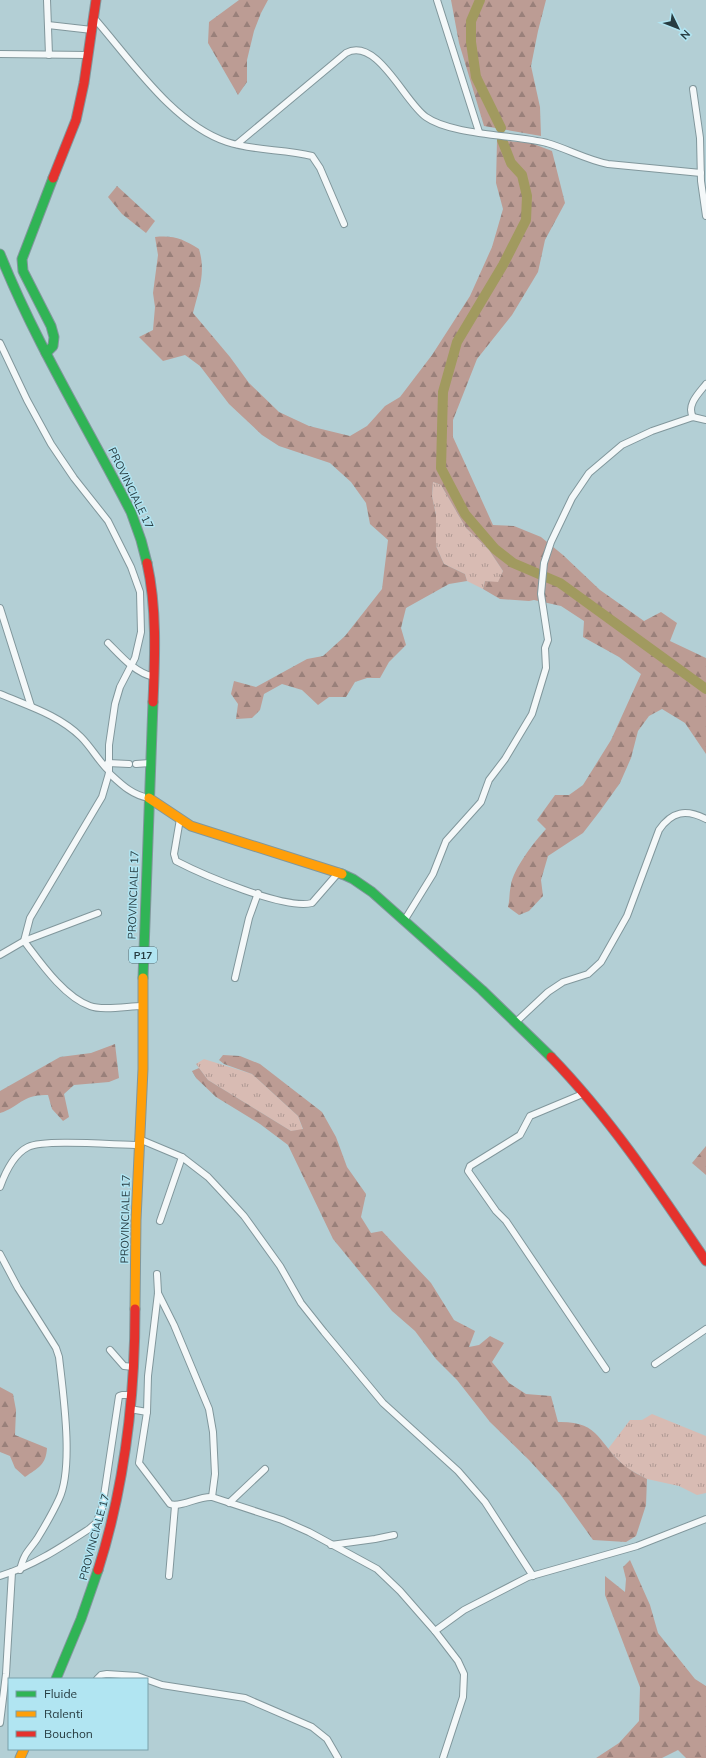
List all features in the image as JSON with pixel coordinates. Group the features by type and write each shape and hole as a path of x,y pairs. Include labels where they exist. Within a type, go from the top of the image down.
{"main road":[{"path":"46,353 53,346 54,337 51,326 23,271 22,259 76,120 81,102 96,0"},
{"name":"PROVINCIALE 17","path":"0,254 10,282 46,353 120,490 141,535 150,574 154,677 142,1006 142,1083 130,1428 109,1534 97,1577 78,1630 56,1678"},
{"path":"149,798 169,810 180,820 209,832 339,872 353,879 372,892 516,1022 585,1094 615,1130 706,1261"}],"street":[{"path":"47,0 49,55"},
{"path":"437,0 479,132"},
{"path":"94,18 153,87 196,127 216,138 237,144 312,156 320,168 344,224"},
{"path":"48,26 92,30"},
{"path":"237,144 346,53 353,49 360,51 380,63 395,79 413,106 427,118 440,124 548,144 595,161 608,164 701,173"},
{"path":"0,54 88,55"},
{"path":"693,89 699,129 701,173 706,216"},
{"path":"699,129 706,130"},
{"path":"0,346 51,444 74,478 104,513 138,583 141,602 141,632 132,666 120,687 115,704 111,728 108,763 109,772 102,798 30,918 24,941"},
{"path":"693,417 690,412 690,407 706,384"},
{"path":"404,921 432,874 446,841 481,802 489,780 505,759 532,714 546,668 545,648 548,640 541,594 544,563 551,542 572,498 589,473 622,446 652,431 693,417 706,420"},
{"path":"0,608 31,706"},
{"path":"108,643 132,666 146,675 154,677"},
{"path":"0,694 45,712 76,733 109,772 126,789 140,797 149,798"},
{"path":"108,763 129,764"},
{"path":"136,764 150,763"},
{"path":"516,1022 548,992 563,982 588,974 601,962 627,916 659,830 666,820 673,815 682,813 706,819"},
{"path":"180,820 174,854 176,861 286,903 307,904 317,899 339,872"},
{"path":"235,978 249,918 258,893"},
{"path":"0,955 24,941 98,913"},
{"path":"24,941 62,987 89,1006 97,1008 142,1006"},
{"path":"585,1094 530,1116 520,1135 470,1166 468,1171 496,1211 506,1221 606,1369"},
{"path":"0,1187 20,1152 28,1147 40,1144 139,1142 182,1157 208,1176 244,1216 280,1266 301,1303 383,1403 458,1471 485,1502 533,1576"},
{"path":"160,1221 182,1157"},
{"path":"0,1254 18,1288 56,1348 59,1357 67,1462 65,1482 60,1498 37,1539 24,1556 20,1570"},
{"path":"157,1274 158,1293 148,1376 147,1412 139,1463 166,1501 175,1506 200,1498 212,1497 282,1520 309,1532 377,1569 400,1591 436,1631 458,1661 464,1674 463,1697 443,1758"},
{"path":"158,1293 174,1325 209,1409 213,1432 214,1467 212,1497"},
{"path":"656,1364 706,1329"},
{"path":"110,1350 124,1366 133,1368"},
{"path":"0,1576 20,1570 56,1551 96,1523 102,1509 119,1396 132,1396"},
{"path":"130,1409 147,1412"},
{"path":"109,1464 123,1464"},
{"path":"229,1503 265,1469"},
{"path":"169,1576 175,1506"},
{"path":"436,1631 464,1610 533,1576 638,1546 706,1519"},
{"path":"331,1545 394,1535"},
{"path":"0,1723 7,1690 12,1572"},
{"path":"98,1678 101,1675 107,1674 137,1676 143,1678"},
{"path":"148,1680 162,1685 245,1698 312,1727 327,1739 338,1758"}],"green space":[{"path":"239,0 268,0 254,31 247,60 247,82 238,95 208,43 209,22"},
{"path":"451,0 546,0 531,66 540,107 541,136 484,126 459,43"},
{"path":"497,140 531,143 552,151 565,203 545,240 538,272 512,315 477,359 453,420 453,437 493,525 514,526 541,537 563,555 600,590 644,621 661,612 677,623 670,641 706,658 706,754 685,723 662,709 649,716 638,731 631,758 620,783 583,833 548,856 541,880 543,896 529,911 519,915 508,907 510,888 520,863 546,829 537,820 555,795 569,795 583,785 611,740 641,674 619,657 583,637 584,621 561,606 534,600 500,599 483,589 485,581 498,582 503,571 489,550 466,528 441,485 433,482 432,496 436,515 436,546 444,564 465,574 467,581 449,584 406,608 401,628 406,645 389,662 380,678 367,678 355,682 346,697 329,697 318,705 302,690 282,684 264,694 260,710 252,718 236,719 238,704 231,694 234,681 256,687 307,659 323,656 345,636 382,589 388,540 370,524 366,503 351,482 330,463 279,446 262,435 229,404 200,366 185,355 163,361 139,337 153,330 155,307 153,293 158,255 155,237 173,237 183,240 199,249 201,258 201,281 193,313 230,357 249,383 279,412 309,426 350,436 367,426 385,406 400,397 432,355 470,296 492,247 503,209 496,183"},
{"path":"117,186 155,221 146,233 122,214 108,197"},
{"path":"433,482 441,485 466,528 489,550 503,571 498,583 485,581 483,589 467,581 465,574 444,564 436,546 436,515 432,496"},
{"path":"115,1044 119,1078 109,1082 74,1085 64,1094 69,1117 63,1121 52,1109 48,1095 32,1097 0,1113 0,1091 60,1057 91,1053"},
{"path":"223,1055 240,1056 260,1064 322,1112 336,1137 347,1167 366,1194 361,1217 371,1233 382,1231 431,1283 454,1320 475,1331 469,1347 479,1345 490,1336 504,1343 492,1362 509,1383 526,1394 551,1396 558,1422 583,1425 591,1430 598,1435 616,1458 625,1466 647,1479 646,1505 636,1536 626,1542 593,1540 560,1494 529,1460 490,1422 457,1380 436,1359 415,1331 392,1311 333,1239 288,1145 260,1124 216,1097 196,1078 192,1071 199,1068 208,1080 291,1131 303,1129 298,1116 252,1074 224,1064 219,1060"},
{"path":"204,1059 252,1074 298,1116 303,1130 291,1131 208,1080 196,1064"},
{"path":"706,1146 706,1175 692,1163"},
{"path":"0,1387 13,1394 16,1410 15,1435 47,1448 45,1458 40,1466 25,1477 15,1468 10,1456 0,1452"},
{"path":"652,1414 706,1436 706,1493 697,1495 679,1486 647,1479 625,1467 608,1449 630,1420 642,1420"},
{"path":"630,1560 650,1605 658,1633 695,1679 706,1686 706,1758 686,1758 678,1750 662,1758 596,1758 619,1743 639,1721 640,1687 605,1595 605,1576 625,1592 626,1579 623,1567"}],"waterway":[{"path":"480,0 471,21 471,42 476,77 501,128"},
{"path":"502,140 511,163 522,175 527,196 526,220 503,265 457,342 443,392 441,468 465,514 495,549 513,563 560,583 706,689"}],"traffic: fast":[{"path":"46,353 53,346 54,337 51,326 23,271 22,259 53,178"},
{"path":"0,254 29,320 131,512 147,563"},
{"path":"143,978 153,702"},
{"path":"342,874 353,879 372,892 482,990 551,1057"},
{"path":"56,1678 81,1619 98,1570"}],"traffic: slow":[{"path":"149,798 191,826 342,874"},
{"path":"135,1309 136,1220 143,1069 143,978"},
{"path":"20,1758 24,1750"}],"traffic: jam":[{"path":"53,178 76,120 84,83 96,0"},
{"path":"147,563 154,615 155,650 153,702"},
{"path":"551,1057 614,1130 652,1182 706,1261"},
{"path":"98,1570 115,1506 127,1441 133,1375 135,1309"}]}
